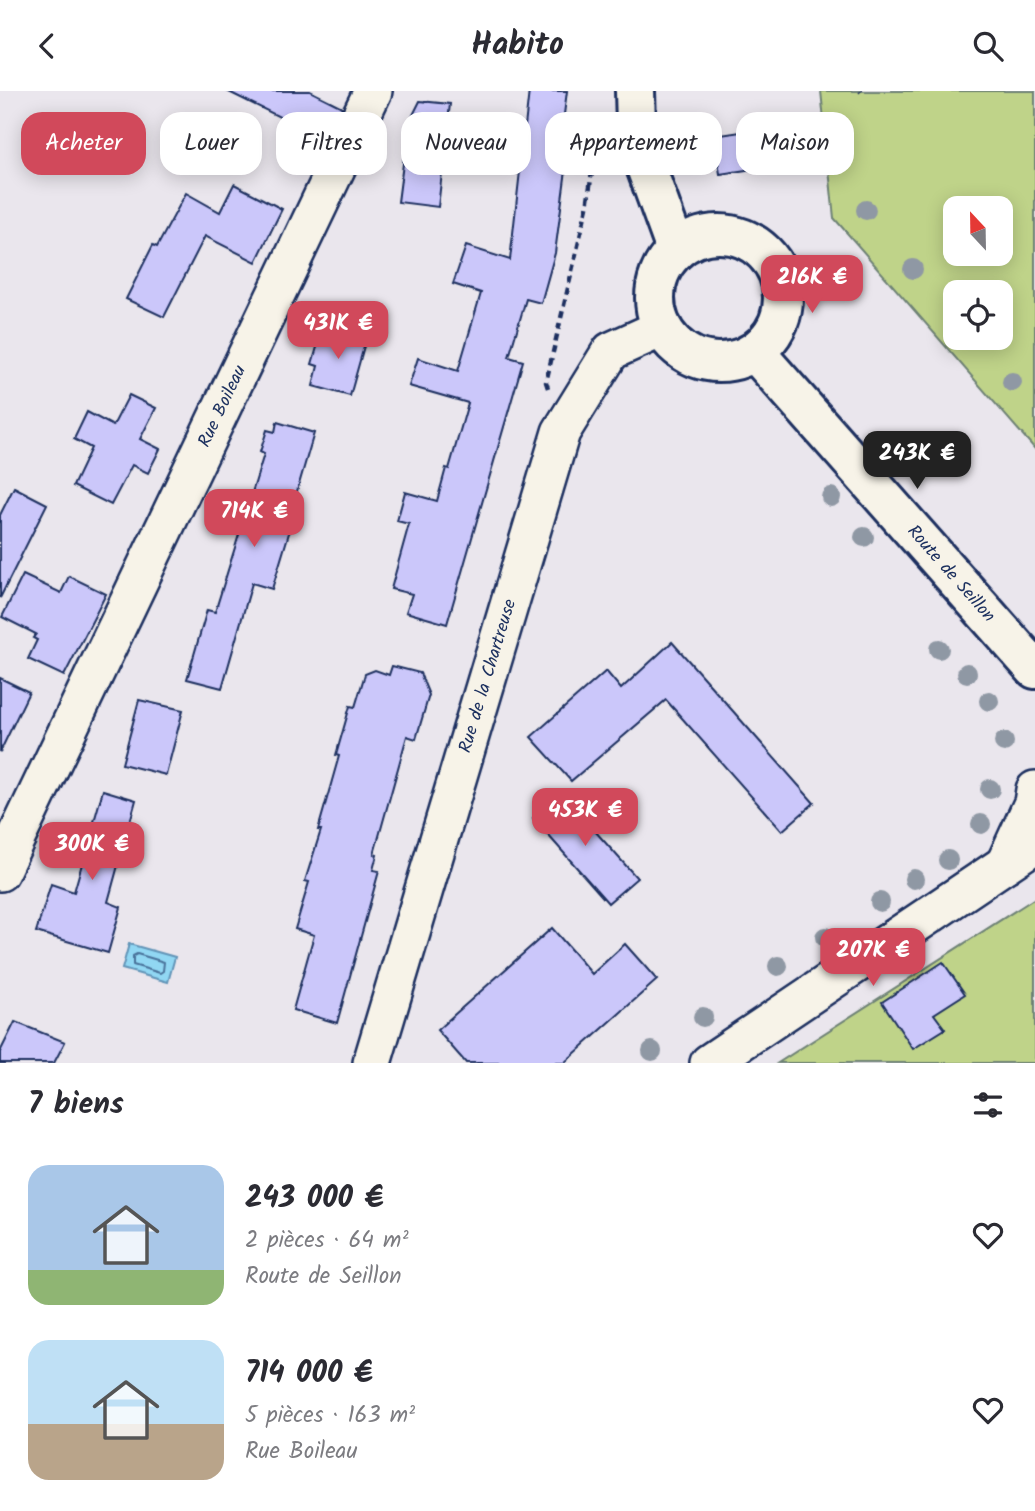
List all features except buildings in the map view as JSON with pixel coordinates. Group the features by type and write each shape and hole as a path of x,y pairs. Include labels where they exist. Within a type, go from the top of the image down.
{"street":[{"name":"Rue Boileau","path":"0,872 373,91"},
{"path":"635,91 636,124 647,170 676,250"},
{"path":"715,233 736,235 755,244 771,258 781,277 784,298 780,319 770,338 755,352 735,361 713,362 693,357 675,345 662,328 655,308 655,286 663,267 676,250 694,238 715,233"},
{"name":"Rue de la Chartreuse","path":"372,1063 561,432 611,351 662,328"},
{"name":"Route de Seillon","path":"755,352 1034,674"},
{"path":"1004,864 1033,803 1035,790"},
{"path":"709,1063 1035,844"}],"path":[{"path":"561,432 546,382 587,207 592,175"}],"green space":[{"path":"821,91 1035,91 1035,449 949,350 1013,350 1013,280 943,280 943,343 834,218 830,175 854,175 854,112 823,112"},
{"path":"1035,898 1035,1063 778,1063"}],"water":[{"path":"129,944 175,957 168,982 122,969"}]}
